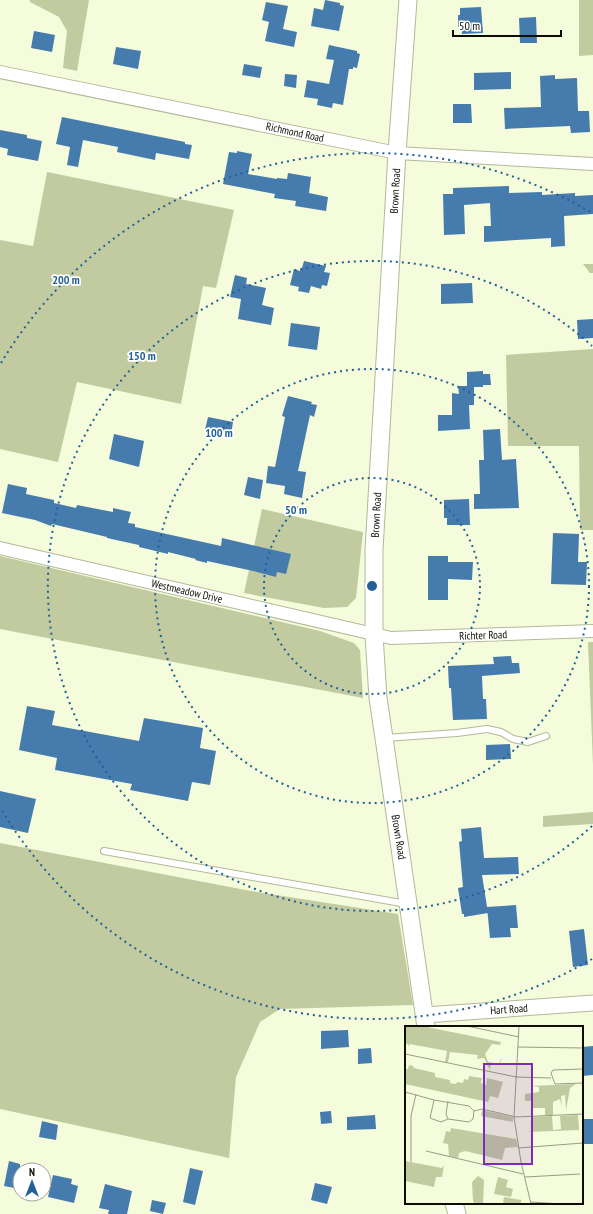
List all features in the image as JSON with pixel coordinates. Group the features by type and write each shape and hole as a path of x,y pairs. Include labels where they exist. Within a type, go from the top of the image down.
{"main road":[{"name":"Brown Road","path":"408,0 397,153 375,531 374,635 378,698 426,1021"},
{"path":"454,1204 456,1214"}],"street":[{"name":"Richmond Road","path":"0,72 397,153 593,164"},
{"name":"Westmeadow Drive","path":"0,548 374,635"},
{"name":"Richter Road","path":"374,635 391,638 593,632"},
{"name":"Hart Road","path":"426,1021 593,1003"}],"lane":[{"path":"384,738 457,733 487,729 500,732 514,739 528,742 546,736"},
{"path":"104,851 409,904"}],"green space":[{"path":"30,0 89,0 77,71 63,68 67,31 59,17 30,2"},
{"path":"579,0 593,0 593,55 579,56"},
{"path":"47,172 234,210 216,288 203,286 181,404 77,382 58,462 0,449 0,240 33,246"},
{"path":"583,264 593,264 593,273 590,273"},
{"path":"593,349 593,530 580,530 579,446 508,446 506,355"},
{"path":"262,509 363,532 356,598 347,607 324,608 244,593"},
{"path":"0,556 320,631 354,643 360,650 363,698 0,629"},
{"path":"588,642 593,642 593,765"},
{"path":"593,812 593,824 543,827 543,816"},
{"path":"0,843 251,891 398,914 413,1005 280,1009 260,1022 236,1077 229,1158 0,1109"}],"building":[{"path":"325,0 340,3 340,5 344,6 339,31 311,26 314,8 323,10"},
{"path":"266,2 288,6 283,29 297,32 294,47 265,41 269,22 262,20"},
{"path":"481,7 483,33 462,34 461,27 458,27 458,15 460,15 460,8"},
{"path":"536,17 537,43 520,43 519,18"},
{"path":"34,31 55,35 52,52 31,48"},
{"path":"329,45 357,51 357,53 360,54 357,68 353,67 353,69 349,69 343,105 333,103 332,108 317,105 318,99 304,97 307,80 329,84 334,60 326,59"},
{"path":"116,47 141,51 138,69 113,64"},
{"path":"244,64 262,67 260,78 242,75"},
{"path":"511,72 511,89 474,90 474,73"},
{"path":"285,74 297,75 296,88 284,86"},
{"path":"555,75 555,79 577,78 578,111 589,111 590,132 571,133 570,126 505,129 504,108 541,107 540,76"},
{"path":"453,104 471,104 472,123 453,123"},
{"path":"62,117 185,142 185,144 192,145 189,159 156,153 155,160 117,152 118,147 83,140 78,167 67,165 70,147 56,144"},
{"path":"0,130 27,135 27,138 42,141 38,161 7,155 8,149 0,147"},
{"path":"237,151 252,154 248,174 277,179 287,179 288,173 311,177 309,193 328,197 326,211 295,206 296,201 274,198 275,194 223,184 229,152 237,153"},
{"path":"509,186 509,193 542,192 542,195 575,193 575,196 593,195 593,214 564,216 565,246 551,247 551,238 484,242 484,226 491,226 490,203 464,205 465,234 444,235 443,194 453,194 453,188"},
{"path":"304,261 326,266 324,272 330,273 327,286 322,285 321,289 311,286 309,293 298,291 299,287 290,285 294,269 300,271"},
{"path":"235,275 247,278 246,284 266,288 262,305 274,308 271,325 238,319 241,299 230,297"},
{"path":"472,283 473,303 441,304 441,284"},
{"path":"593,319 593,338 578,339 577,320"},
{"path":"291,323 320,327 317,350 288,346"},
{"path":"483,371 483,374 490,374 491,385 474,387 474,405 469,405 470,429 438,431 438,415 452,415 452,393 459,394 458,386 467,386 467,372"},
{"path":"288,396 312,402 311,404 317,405 314,417 310,415 298,471 306,472 302,498 284,494 285,486 266,483 268,466 275,467 285,417 282,416"},
{"path":"208,417 233,422 231,435 205,430"},
{"path":"500,429 502,460 516,459 519,508 474,509 474,494 480,494 479,460 484,460 483,430"},
{"path":"114,434 144,441 139,467 109,459"},
{"path":"248,477 263,480 260,499 244,495"},
{"path":"8,484 27,488 26,494 54,500 54,503 76,508 77,505 113,512 113,508 131,512 128,523 135,524 135,527 221,546 222,538 291,554 286,574 277,572 276,577 207,561 207,563 168,552 168,554 139,547 139,545 107,537 52,524 51,526 35,520 2,513"},
{"path":"469,499 470,525 447,525 447,518 444,518 444,500"},
{"path":"553,533 579,534 578,562 587,562 586,585 551,584"},
{"path":"428,556 448,556 448,562 473,562 472,580 448,579 448,600 428,600"},
{"path":"511,656 512,663 519,663 520,673 482,676 483,699 486,699 487,719 453,720 448,666 494,664 493,657"},
{"path":"27,706 55,711 52,725 139,741 144,718 203,728 200,748 216,751 210,785 192,782 188,801 130,790 132,784 55,770 57,758 19,750"},
{"path":"510,744 511,759 486,760 486,745"},
{"path":"0,791 36,799 28,833 0,827"},
{"path":"481,827 484,858 518,857 519,874 482,875 488,913 464,917 464,914 462,914 458,888 463,887 459,842 462,841 461,829"},
{"path":"516,905 518,928 510,928 511,937 490,938 487,907"},
{"path":"584,929 588,965 573,967 569,931"},
{"path":"348,1030 349,1047 321,1049 321,1031"},
{"path":"593,1046 593,1075 583,1076 583,1047"},
{"path":"371,1048 372,1063 358,1064 358,1049"},
{"path":"331,1111 332,1123 321,1124 320,1112"},
{"path":"375,1115 376,1129 347,1130 347,1117"},
{"path":"583,1119 593,1119 593,1144 583,1144"},
{"path":"42,1121 58,1125 56,1140 39,1137"},
{"path":"9,1161 13,1162 12,1188 4,1186"},
{"path":"190,1168 203,1171 195,1205 183,1202"},
{"path":"53,1175 72,1179 71,1184 78,1186 74,1203 52,1198"},
{"path":"315,1183 332,1187 327,1204 311,1200"},
{"path":"105,1184 132,1191 127,1214 108,1214 109,1210 99,1208"},
{"path":"152,1200 166,1203 163,1214 150,1211"}]}
